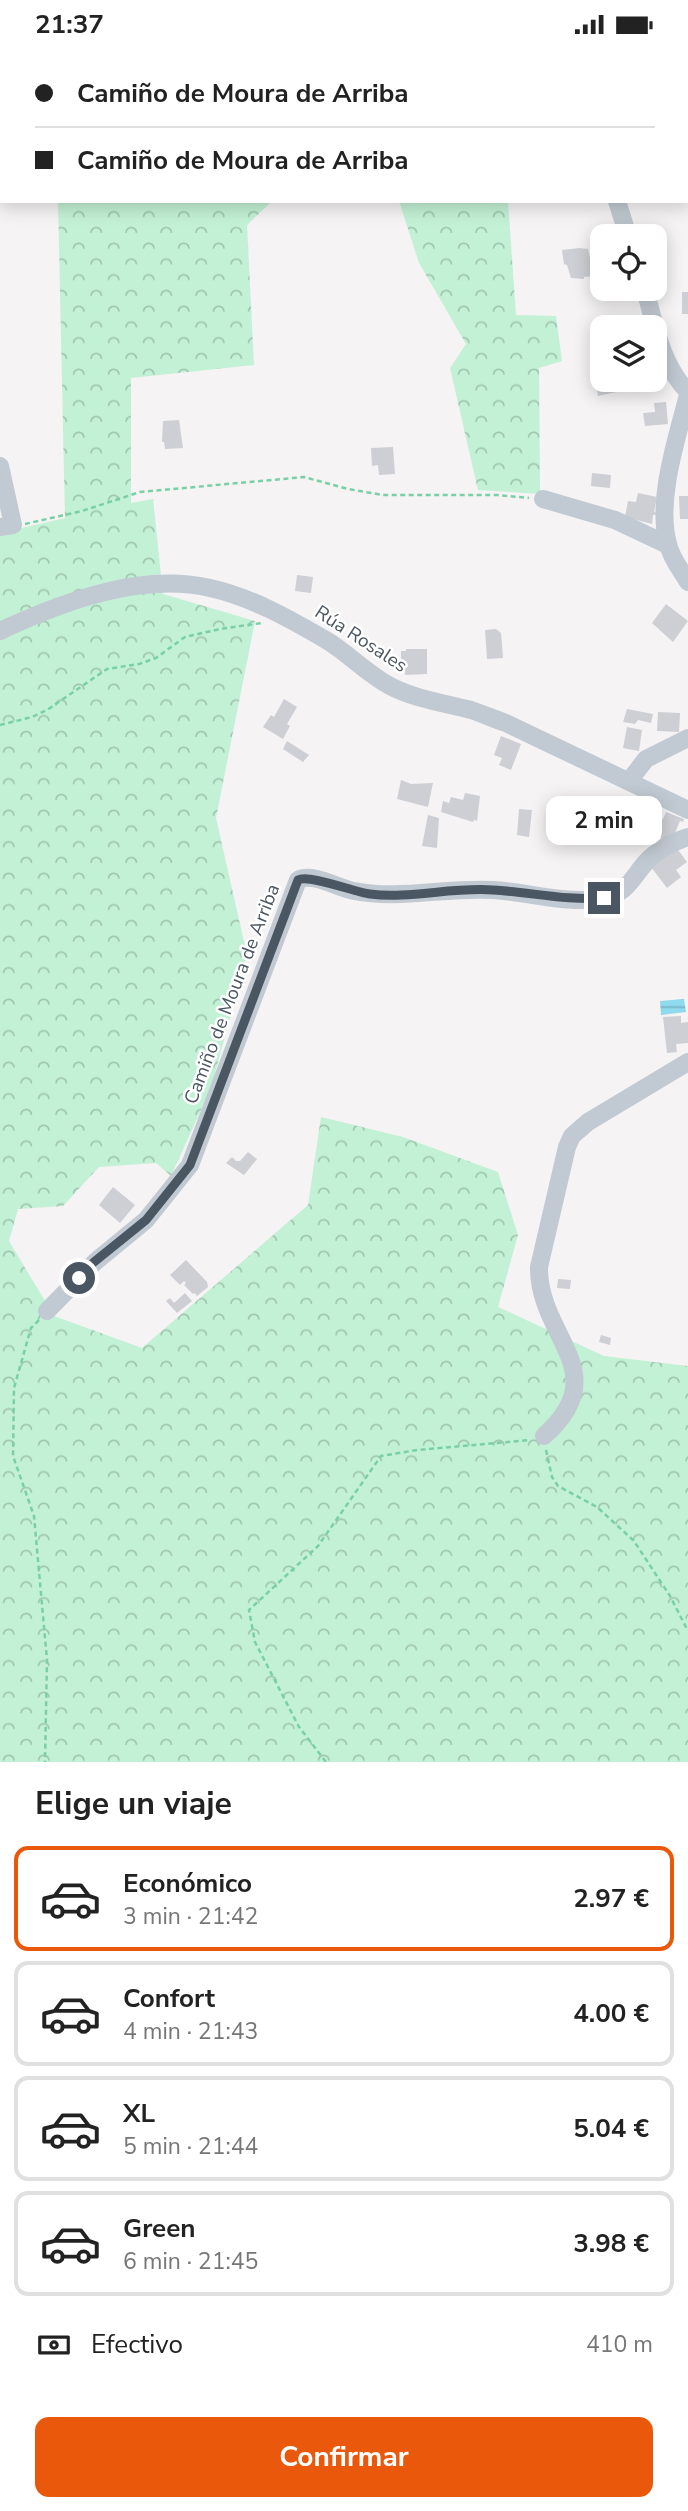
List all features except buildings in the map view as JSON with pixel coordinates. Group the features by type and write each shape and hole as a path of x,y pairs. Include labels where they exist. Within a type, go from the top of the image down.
{"street":[{"path":"618,203 624,224"},
{"path":"648,301 665,360 674,378 688,394 668,481 666,505 668,545 688,582"},
{"path":"0,466 6,526"},
{"path":"543,499 615,520 668,545"},
{"name":"Rúa Rosales","path":"0,631 81,600 150,585 210,587 282,615 333,644 389,685 412,695 475,711 506,723 688,810"},
{"path":"629,782 646,759 688,738"},
{"name":"Camiño de Moura de Arriba","path":"47,1311 94,1262 146,1220 190,1165 298,880 307,877 351,891 374,894 493,890 581,900 604,898 620,893 657,852 688,837"},
{"path":"544,1436 567,1411 574,1394 576,1375 544,1303 539,1285 540,1267 566,1147 572,1136 588,1122 688,1062"}],"path":[{"path":"6,526 30,524 82,511 140,492 304,477 383,495 497,495 543,499"},
{"path":"0,725 40,713 107,669 139,664 156,658 185,638 260,623 282,615"},
{"path":"45,1762 47,1660 34,1516 13,1456 14,1388 31,1328 47,1311"},
{"path":"326,1762 299,1727 255,1642 248,1610 318,1546 381,1457 417,1450 527,1440 544,1436 552,1477 558,1486 597,1507 634,1541 670,1596 688,1630"}],"green space":[{"path":"58,203 270,203 247,225 254,365 131,378 131,503 153,499 163,594 255,621 216,818 247,955 211,1088 171,1176 156,1163 99,1167 63,1206 18,1209 9,1241 54,1316 142,1348 308,1205 321,1117 403,1137 498,1172 518,1235 498,1307 604,1356 688,1366 688,1762 0,1762 0,533 65,518"},
{"path":"400,203 508,203 516,315 556,316 562,361 539,368 540,494 478,490 450,368 466,344 419,263"}],"water":[{"path":"684,999 686,1012 661,1015 660,1001"}],"route":[{"path":"79,1278 94,1262 146,1220 190,1165 298,880 302,877 351,891 374,894 459,889 581,900 604,898"}]}
